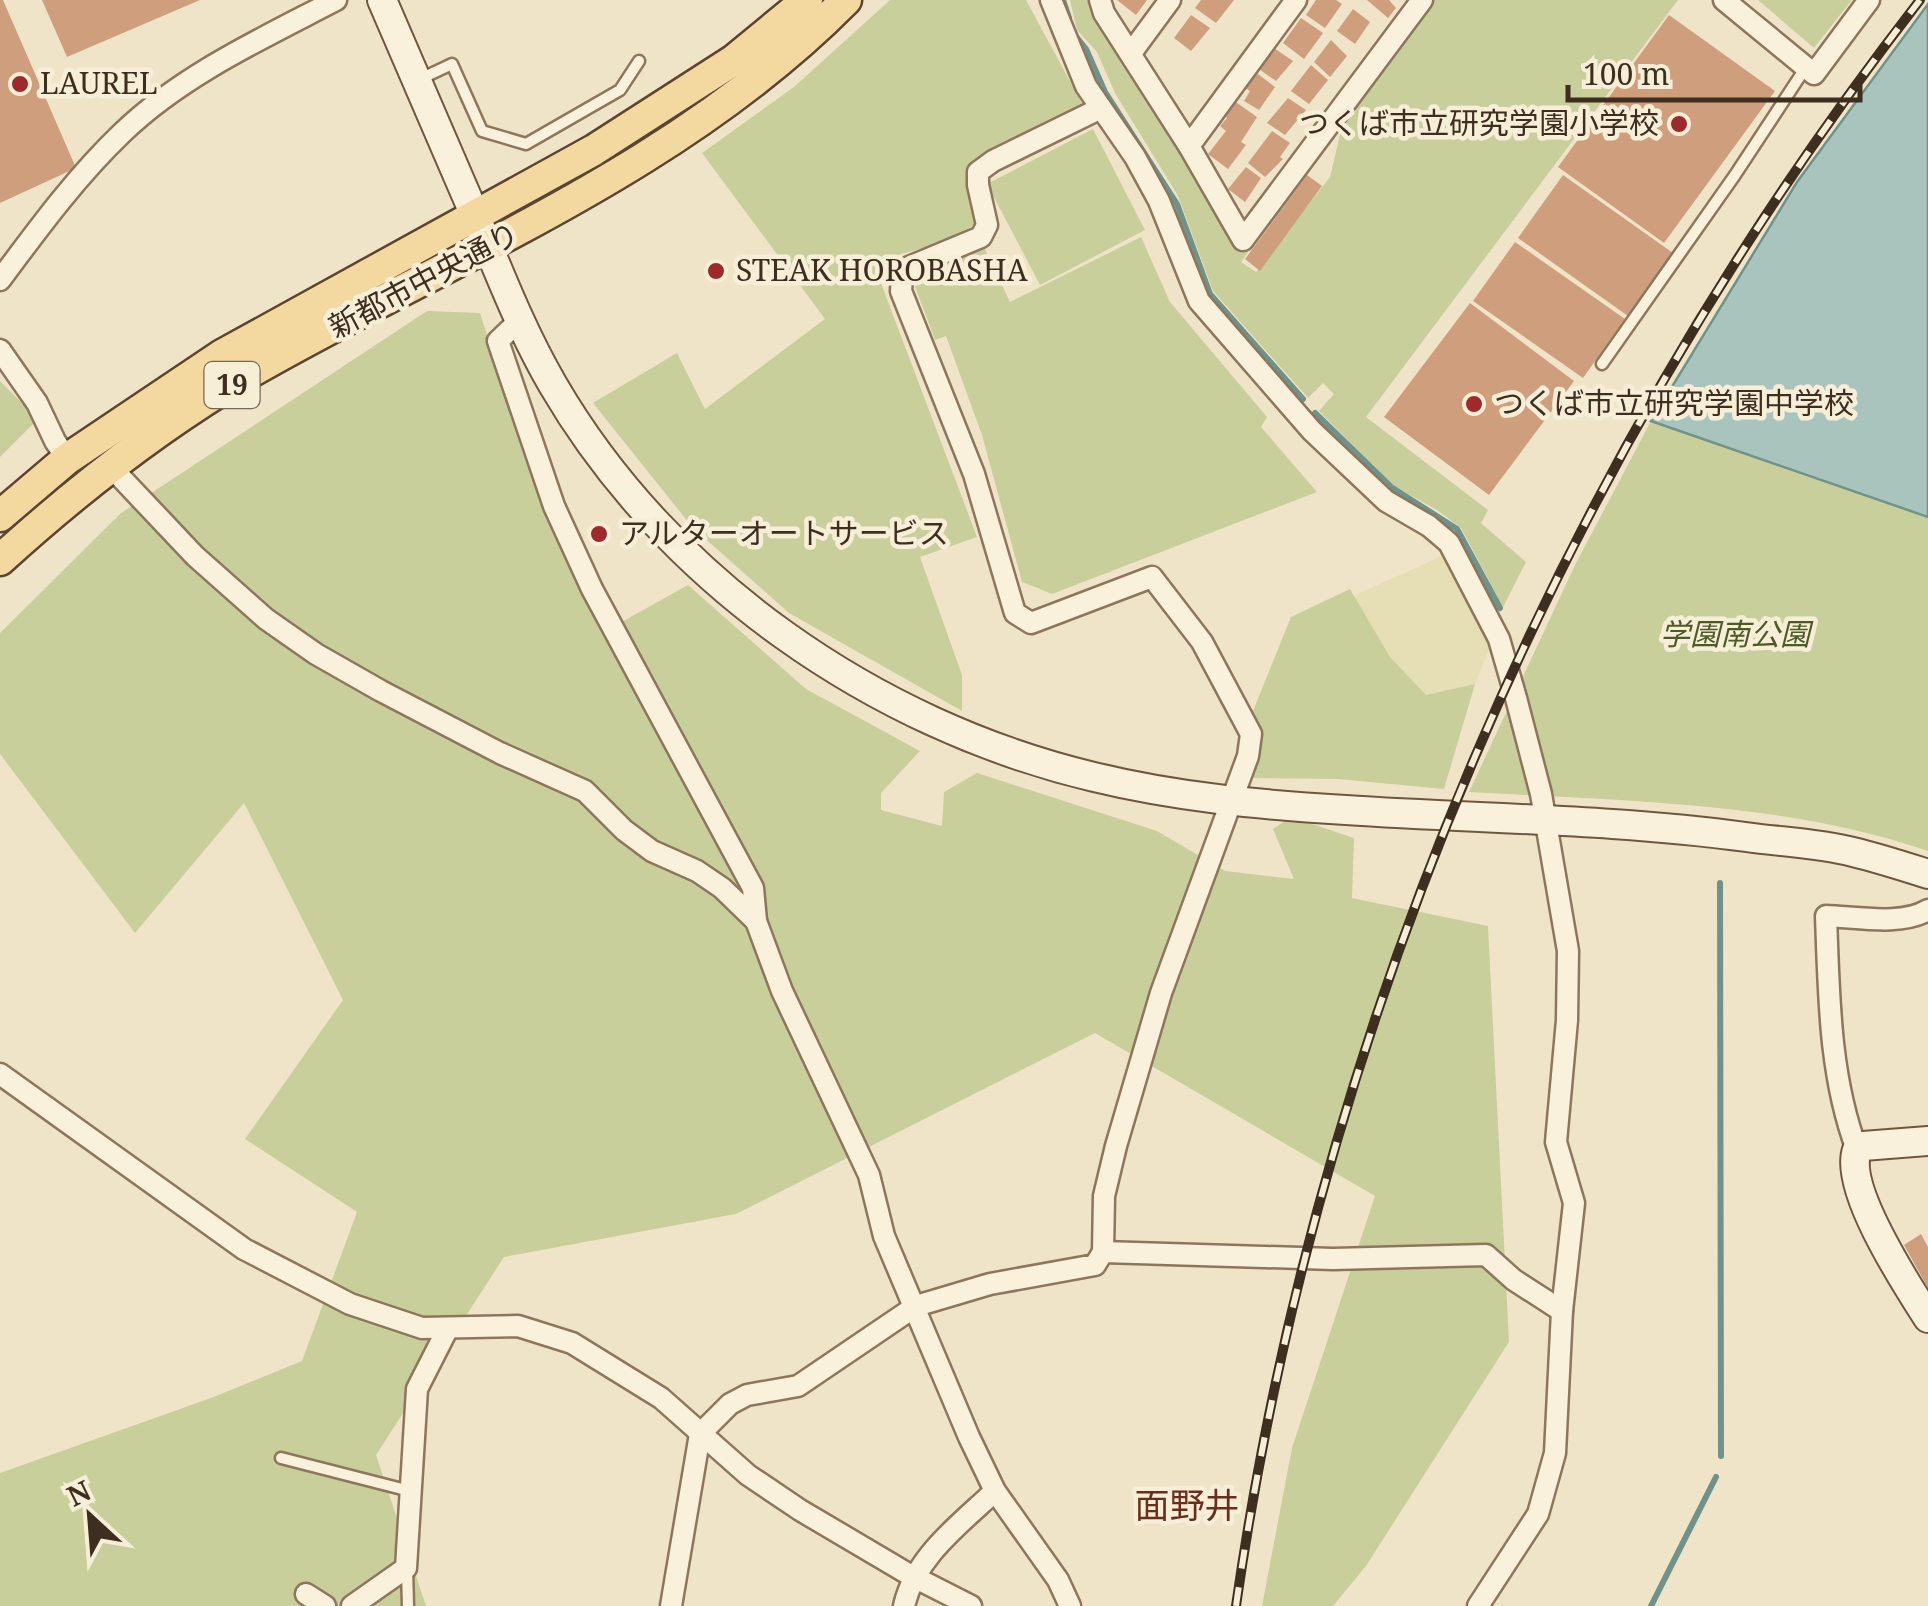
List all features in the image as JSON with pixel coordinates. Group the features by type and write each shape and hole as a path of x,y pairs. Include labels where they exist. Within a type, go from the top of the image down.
{"main road":[{"name":"新都市中央通り","path":"0,516 67,459 222,354 476,217 666,106 734,60 807,0"},
{"name":"新都市中央通り","path":"0,560 110,466 249,374 488,247 724,107 846,0"}],"street":[{"path":"0,280 53,210 122,133 166,96 336,0"},
{"path":"382,0 520,320 552,384 628,492 675,542 739,599 849,678 973,740 1094,778 1232,801 1652,825 1849,850 1928,874"},
{"path":"1051,0 1086,86 1159,201 1200,301 1312,432 1386,501 1429,526 1449,543 1499,639 1546,820 1568,951 1567,1020 1556,1142 1574,1203 1562,1311 1555,1454 1538,1514 1478,1606"},
{"path":"1100,0 1104,13 1189,146 1243,240 1422,0"},
{"path":"1131,53 1170,0"},
{"path":"1189,146 1296,0"},
{"path":"1724,0 1814,74 1869,0"},
{"path":"671,1606 700,1434 730,1404 748,1395 798,1386 916,1306 990,1284 1095,1265 1103,1252 1104,1196 1116,1146 1161,992 1248,756 1251,734 1202,642 1152,577 1030,623 1015,613 974,474 901,291 902,277 910,267 981,237 987,225 978,172 992,161 1100,109"},
{"path":"520,320 498,341 554,506 592,589 753,888 756,921 782,991 870,1175 884,1236 995,1491 1058,1580 1070,1606"},
{"path":"0,350 37,403 67,459"},
{"path":"110,466 196,556 266,619 316,654 382,691 584,791 638,840 722,888 756,921"},
{"path":"1928,910 1918,916 1894,918 1826,916 1831,1034 1844,1114 1857,1150 1854,1167 1868,1209 1902,1278 1928,1318"},
{"path":"0,1074 244,1249 350,1304 422,1328 518,1326 572,1343 640,1382 748,1474 800,1510 971,1606"},
{"path":"1857,1150 1877,1142 1928,1141"},
{"path":"1103,1252 1333,1258 1486,1254 1514,1280 1562,1311"},
{"path":"352,1606 406,1568 417,1389 448,1328"},
{"path":"904,1606 914,1577 938,1545 995,1491"},
{"path":"306,1594 325,1606"}],"lane":[{"path":"417,80 452,64 482,131 526,144 620,90 639,61"},
{"path":"1602,364 1806,67"},
{"path":"281,1458 411,1491"},
{"path":"406,1568 408,1606"}],"shaded area":[{"path":"1442,556 1491,645 1475,684 1426,696 1390,657 1353,596"}],"green space":[{"path":"890,0 1026,0 1084,107 975,161 967,179 976,224 944,242 873,262 977,537 920,557 962,675 962,711 789,613 693,528 593,403 677,353 705,409 825,319 702,153 794,87"},
{"path":"1070,0 1090,0 1248,252 1241,262 1256,272 1330,177 1343,122 1432,0 1678,0 1366,417 1488,510 1481,523 1526,562 1503,607 1461,528 1392,485 1319,411 1334,394 1323,383 1308,398 1213,291 1178,196 1115,93 1097,52 1077,30"},
{"path":"1758,0 1852,0 1814,48"},
{"path":"1093,129 1145,230 1040,285 987,184"},
{"path":"1141,237 1170,302 1267,417 1261,427 1317,492 1052,594 1022,582 982,435 946,336 935,340 913,281 984,247 1010,302"},
{"path":"427,311 480,313 523,448 602,633 688,585 806,689 920,751 881,793 881,810 942,826 944,792 977,773 1157,831 1225,871 1294,879 1273,829 1291,817 1354,838 1352,898 1488,926 1509,1342 1366,1566 1333,1606 1262,1606 1292,1448 1375,1196 1095,1033 736,1214 504,1257 376,1455 426,1606 0,1606 0,1473 211,1398 302,1361 357,1212 245,1139 343,1000 244,803 135,933 0,754 0,633 121,513"},
{"path":"0,381 38,419 0,457"},
{"name":"学園南公園","path":"1651,421 1928,517 1928,851 1873,834 1759,813 1643,801 1469,792 1575,565"},
{"path":"1350,589 1390,657 1426,695 1475,684 1444,789 1338,779 1250,778 1251,716 1291,617"}],"water":[{"path":"1928,4 1928,517 1651,421 1797,182"}],"building":[{"name":"LAUREL","path":"0,0 76,168 0,203"},
{"path":"42,0 200,0 67,57"},
{"path":"1117,0 1147,0 1136,15"},
{"path":"1201,0 1234,0 1216,23 1195,8"},
{"path":"1316,0 1336,0 1342,4 1325,28 1306,15"},
{"path":"1367,0 1389,0 1396,8 1388,18"},
{"path":"1353,9 1370,22 1355,44 1337,31"},
{"path":"1191,15 1210,28 1191,51 1174,38"},
{"path":"1669,15 1775,91 1664,243 1558,167"},
{"path":"1301,18 1323,33 1304,59 1283,43"},
{"path":"1331,40 1347,56 1330,77 1314,62"},
{"path":"1271,46 1293,61 1276,81 1256,67"},
{"path":"1311,65 1328,80 1309,104 1291,91"},
{"path":"1254,71 1275,87 1259,110 1244,101 1250,91 1242,86"},
{"path":"1230,98 1257,117 1241,142 1246,145 1228,169 1208,154 1226,131 1220,126 1227,118 1219,110"},
{"path":"1288,98 1306,110 1285,135 1267,123"},
{"path":"1272,131 1290,143 1280,157 1283,159 1265,177 1248,163"},
{"path":"1246,167 1261,178 1245,202 1228,189"},
{"path":"1307,175 1322,186 1260,271 1245,259"},
{"path":"1563,175 1673,253 1628,316 1518,238"},
{"path":"1515,242 1625,319 1583,378 1473,301"},
{"path":"1470,303 1574,381 1489,495 1384,417"},
{"path":"1921,1234 1928,1247 1928,1288 1904,1245"}],"waterway":[{"path":"1063,0 1069,18"},
{"path":"1074,34 1086,49 1105,92 1177,204 1210,294 1303,399"},
{"path":"1315,413 1391,487 1457,529 1500,608"},
{"path":"1720,883 1721,1456"},
{"path":"1651,1606 1716,1477"}],"railway":[{"path":"1236,1606 1274,1389 1327,1175 1394,965 1474,759 1567,558 1673,365 1791,178 1920,0"}],"place":[{"name":"LAUREL","path":"20,84"},
{"name":"つくば市立研究学園小学校","path":"1679,124"},
{"name":"STEAK HOROBASHA","path":"716,271"},
{"name":"つくば市立研究学園中学校","path":"1474,404"},
{"name":"アルターオートサービス","path":"599,534"}],"district":[{"name":"面野井","path":"1187,1506"}]}
